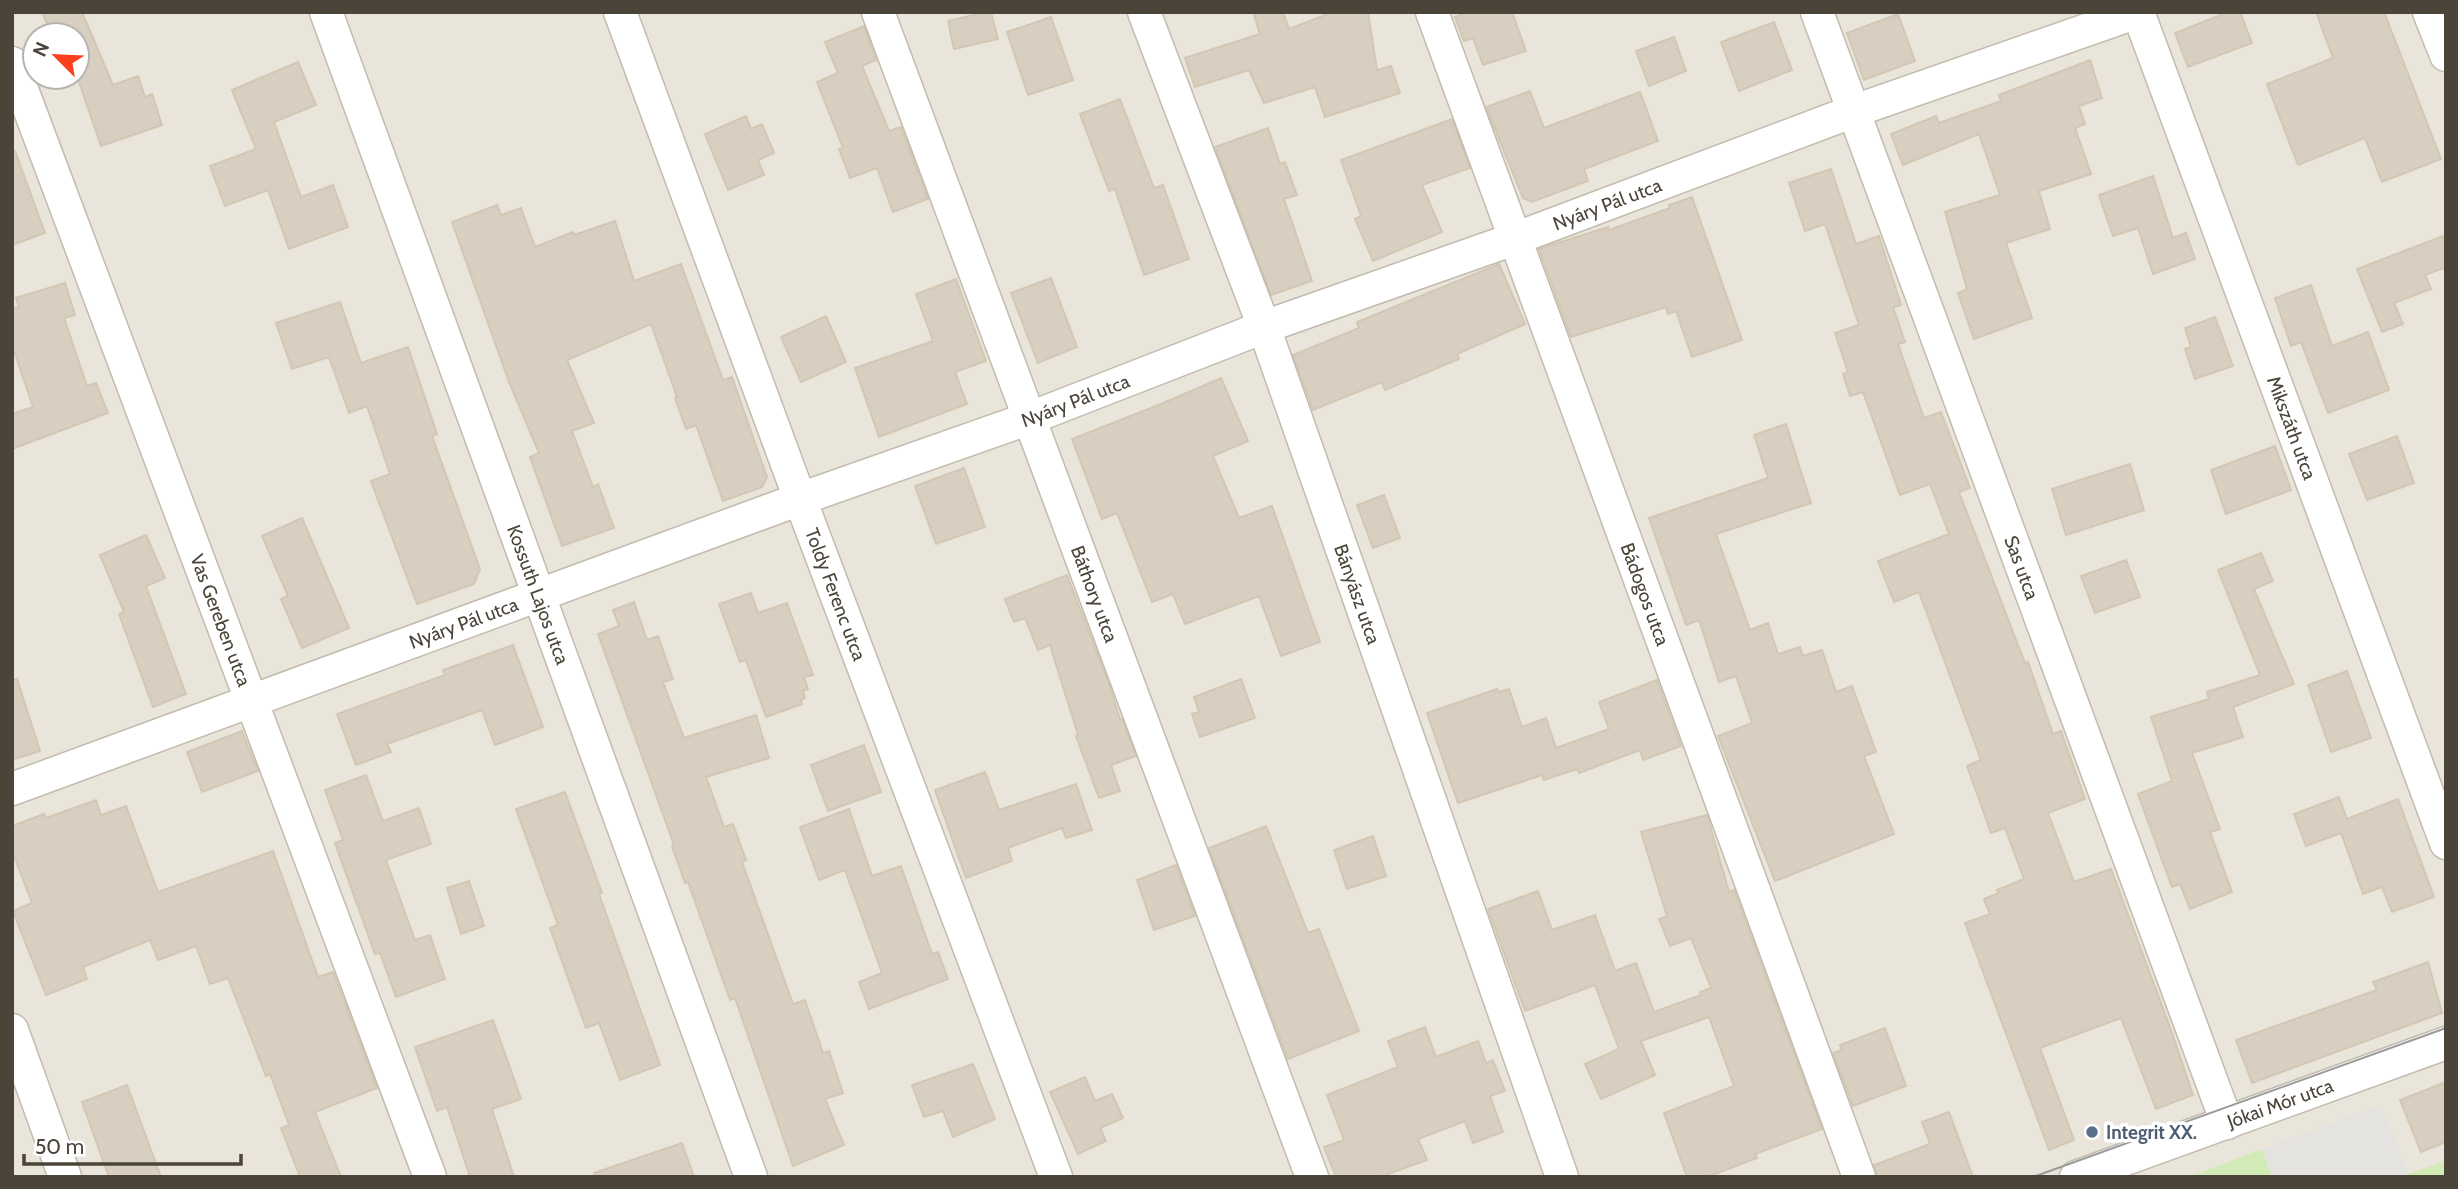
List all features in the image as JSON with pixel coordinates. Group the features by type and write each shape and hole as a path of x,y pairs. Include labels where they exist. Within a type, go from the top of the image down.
{"street":[{"name":"Kossuth Lajos utca","path":"326,12 751,1177"},
{"name":"Toldy Ferenc utca","path":"620,12 800,499 1056,1177"},
{"name":"Báthory utca","path":"878,12 1312,1177"},
{"name":"Bányász utca","path":"1144,12 1264,327 1562,1177"},
{"name":"Bádogos utca","path":"1432,12 1858,1177"},
{"name":"Sas utca","path":"1817,12 2227,1123"},
{"name":"Nyáry Pál utca","path":"12,789 539,594 1030,418 1264,327 1514,239 1854,111 2138,12"},
{"name":"Mikszáth utca","path":"2138,12 2446,843"},
{"path":"2429,12 2446,55"},
{"name":"Vas Gereben utca","path":"12,63 430,1177"},
{"path":"12,1030 65,1177"},
{"name":"Jókai Mór utca","path":"2076,1177 2446,1043"}],"shaded area":[{"path":"12,12 2446,12 2446,1177 12,1177"},
{"path":"2380,1105 2409,1173 2399,1177 2272,1177 2262,1149"}],"green space":[{"path":"2262,1149 2272,1177 2189,1177"},
{"path":"2446,1161 2446,1177 2399,1177"}],"building":[{"path":"42,12 82,12 86,21 46,21"},
{"path":"991,12 998,39 954,49 948,21"},
{"path":"1253,12 1283,12 1289,29 1333,12 1368,12 1377,70 1391,66 1400,93 1325,117 1315,87 1264,103 1249,70 1195,87 1185,58 1260,34"},
{"path":"1468,12 1512,12 1526,51 1483,65 1473,38 1464,41 1455,17"},
{"path":"2228,12 2240,12 2252,43 2188,67 2175,33"},
{"path":"2316,12 2384,12 2441,159 2382,182 2365,138 2298,165 2267,84 2333,58"},
{"path":"1898,14 1915,61 1864,80 1847,33"},
{"path":"1051,17 1073,80 1028,95 1007,32"},
{"path":"1774,22 1792,70 1739,91 1721,42"},
{"path":"864,26 876,60 862,66 889,131 901,127 928,199 893,212 877,168 850,178 839,149 843,148 817,82 838,73 825,42"},
{"path":"91,33 113,85 138,76 145,97 152,94 162,125 101,146 82,91 91,91"},
{"path":"1674,37 1686,71 1649,86 1636,51"},
{"path":"2090,60 2102,98 2079,106 2085,124 2075,128 2091,174 2039,191 2050,229 2006,243 2032,318 1974,339 1958,293 1967,289 1945,212 2000,195 1979,134 1903,165 1891,134 1936,116 1939,123 2001,101 1999,95"},
{"path":"298,62 316,105 274,122 301,197 333,185 348,227 289,249 268,190 225,206 210,166 256,149 232,90"},
{"path":"1530,91 1544,128 1640,92 1658,141 1584,169 1588,181 1532,202 1523,198 1486,107"},
{"path":"1120,99 1154,188 1163,185 1189,259 1144,275 1115,189 1109,191 1080,114"},
{"path":"746,116 751,129 762,124 774,153 758,160 764,175 728,190 705,134"},
{"path":"1452,119 1470,168 1422,185 1442,232 1373,261 1355,219 1361,216 1341,160"},
{"path":"1268,128 1280,164 1285,162 1297,195 1284,199 1312,281 1271,295 1215,147"},
{"path":"15,151 45,233 12,245 12,152"},
{"path":"1831,169 1856,244 1879,236 1901,305 1893,307 1905,342 1898,344 1924,418 1941,412 1970,488 1959,492 2025,663 2028,662 2053,734 2061,731 2085,799 2048,813 2074,882 2111,869 2193,1095 2156,1109 2121,1018 2040,1048 2074,1140 2049,1150 1965,923 1990,914 1984,899 1999,893 1997,890 2024,879 2005,828 1991,833 1967,766 1981,760 1919,592 1894,602 1878,561 1949,534 1930,484 1900,495 1863,392 1850,396 1843,374 1848,372 1835,333 1859,325 1825,224 1805,231 1789,183"},
{"path":"2153,176 2173,238 2186,233 2195,259 2153,274 2138,228 2113,236 2099,195"},
{"path":"1692,197 1742,340 1692,357 1676,311 1668,314 1666,307 1571,337 1539,249 1608,227 1609,230"},
{"path":"497,205 501,215 521,208 535,247 573,232 574,235 615,221 634,281 681,264 723,380 732,377 767,477 762,487 723,501 696,425 686,429 651,324 567,360 594,423 572,431 593,487 598,484 614,528 562,546 530,457 539,453 509,382 452,222"},
{"path":"2446,235 2446,267 2425,275 2431,289 2394,303 2403,324 2382,332 2357,269"},
{"path":"1499,264 1525,324 1457,354 1459,359 1385,390 1382,382 1313,410 1293,355 1359,328 1357,322"},
{"path":"1051,278 1077,347 1038,363 1011,293"},
{"path":"956,279 986,361 955,372 967,404 879,437 855,368 933,341 916,294"},
{"path":"65,283 75,315 64,318 87,386 96,383 108,413 12,449 12,414 33,407 12,345 12,309 19,307 16,298"},
{"path":"2311,285 2332,346 2368,332 2389,390 2328,413 2301,342 2291,346 2275,298"},
{"path":"340,302 361,363 408,347 437,434 432,436 480,569 474,584 417,604 371,481 390,474 367,406 349,413 329,357 292,369 276,323"},
{"path":"826,316 846,362 801,382 781,337"},
{"path":"2215,317 2233,366 2195,379 2185,349 2191,347 2185,328"},
{"path":"1221,378 1248,441 1213,456 1239,518 1272,506 1320,642 1281,656 1259,596 1185,624 1173,594 1152,602 1117,513 1102,519 1072,439"},
{"path":"1786,424 1811,503 1716,534 1750,630 1768,623 1778,654 1800,647 1803,656 1822,650 1836,692 1852,686 1876,752 1864,756 1894,834 1775,881 1718,736 1752,723 1736,676 1719,682 1699,620 1686,625 1649,518 1768,478 1754,435"},
{"path":"2397,436 2414,483 2367,500 2349,454"},
{"path":"2275,446 2291,490 2226,514 2211,470"},
{"path":"2130,464 2144,510 2066,535 2052,489"},
{"path":"964,468 985,527 936,544 915,486"},
{"path":"1384,495 1400,538 1373,548 1357,505"},
{"path":"302,518 349,628 302,648 281,599 288,596 262,536"},
{"path":"146,535 165,578 146,586 186,694 153,707 119,614 124,612 100,555"},
{"path":"2261,553 2273,581 2254,589 2294,684 2233,707 2243,737 2192,753 2220,829 2210,832 2232,892 2190,909 2180,884 2172,887 2138,794 2172,781 2151,717 2209,699 2207,692 2260,675 2218,570"},
{"path":"2126,560 2140,597 2095,613 2081,576"},
{"path":"1067,575 1136,756 1111,765 1120,791 1099,798 1076,736 1078,735 1050,645 1038,650 1025,618 1014,622 1005,599"},
{"path":"751,593 758,613 787,603 813,675 804,677 808,689 803,691 805,698 801,700 802,704 766,717 746,660 740,662 719,604"},
{"path":"634,602 647,640 658,636 673,679 663,682 684,738 756,715 769,758 706,777 724,827 733,824 746,860 742,862 793,1004 805,1000 823,1053 829,1051 843,1093 825,1099 844,1145 793,1166 735,998 730,1000 688,882 685,883 672,846 674,845 598,634 619,626 613,610"},
{"path":"513,645 543,727 495,745 482,710 387,744 391,752 356,765 337,714 445,675 443,670"},
{"path":"2347,671 2371,738 2331,752 2308,685"},
{"path":"17,679 40,751 12,760 12,680"},
{"path":"1241,679 1255,718 1200,737 1192,714 1199,712 1194,697"},
{"path":"1657,680 1681,746 1643,760 1640,750 1579,773 1577,769 1544,780 1542,775 1458,803 1427,713 1497,689 1499,692 1509,689 1522,727 1546,718 1556,748 1609,729 1599,702"},
{"path":"242,731 258,771 202,792 187,752"},
{"path":"864,745 881,792 828,811 811,765"},
{"path":"985,772 999,810 1076,784 1092,830 1066,838 1062,828 1008,848 1012,861 966,878 935,790"},
{"path":"366,775 383,821 419,808 431,844 386,860 415,940 430,935 445,979 396,997 380,953 375,954 335,843 343,840 325,790"},
{"path":"565,792 660,1065 620,1080 599,1023 586,1028 550,928 558,925 516,809"},
{"path":"2339,797 2347,819 2398,799 2434,897 2392,912 2382,887 2363,894 2341,833 2306,846 2294,814"},
{"path":"96,800 101,815 126,806 158,892 273,851 318,977 333,972 377,1088 315,1112 341,1177 300,1177 281,1128 289,1125 270,1074 266,1076 228,978 210,984 196,946 158,960 150,940 83,967 87,979 46,995 13,911 32,903 12,851 12,826 44,814 46,818"},
{"path":"849,809 872,876 901,866 932,954 938,952 948,979 869,1009 859,982 882,973 845,870 819,880 800,827"},
{"path":"1707,815 1729,892 1734,890 1822,1129 1755,1154 1757,1158 1707,1177 1687,1177 1664,1113 1734,1086 1709,1017 1641,1041 1655,1075 1601,1099 1585,1064 1619,1049 1595,985 1525,1011 1488,909 1538,891 1552,930 1595,915 1615,971 1636,963 1654,1012 1701,995 1700,992 1711,988 1691,938 1670,946 1659,919 1667,916 1641,832"},
{"path":"1266,826 1308,933 1319,929 1359,1031 1288,1059 1209,848"},
{"path":"1373,836 1386,876 1347,889 1334,850"},
{"path":"1176,865 1195,916 1154,930 1137,880"},
{"path":"469,881 484,926 461,934 447,888"},
{"path":"2428,962 2442,1013 2252,1083 2236,1040 2377,990 2373,982"},
{"path":"493,1020 521,1099 492,1109 514,1177 470,1177 447,1107 437,1111 415,1047"},
{"path":"1425,1027 1436,1057 1478,1041 1486,1063 1493,1060 1505,1091 1490,1096 1503,1132 1473,1143 1465,1121 1418,1139 1427,1160 1380,1177 1336,1177 1324,1147 1344,1140 1327,1095 1398,1067 1388,1041"},
{"path":"1885,1028 1906,1086 1853,1106 1833,1053 1842,1050 1840,1045"},
{"path":"973,1064 995,1119 953,1137 943,1111 924,1117 912,1085"},
{"path":"1085,1077 1095,1101 1112,1094 1123,1118 1100,1128 1106,1141 1078,1154 1050,1092"},
{"path":"2446,1082 2446,1142 2421,1152 2400,1100"},
{"path":"127,1085 161,1177 109,1177 82,1102"},
{"path":"1949,1112 1973,1177 1877,1177 1874,1165 1930,1144 1922,1122"},
{"path":"682,1143 694,1177 595,1177 594,1173"}],"tram line":[{"path":"2033,1177 2446,1028"}],"place":[{"name":"Integrit XX.","path":"2092,1132"}]}
